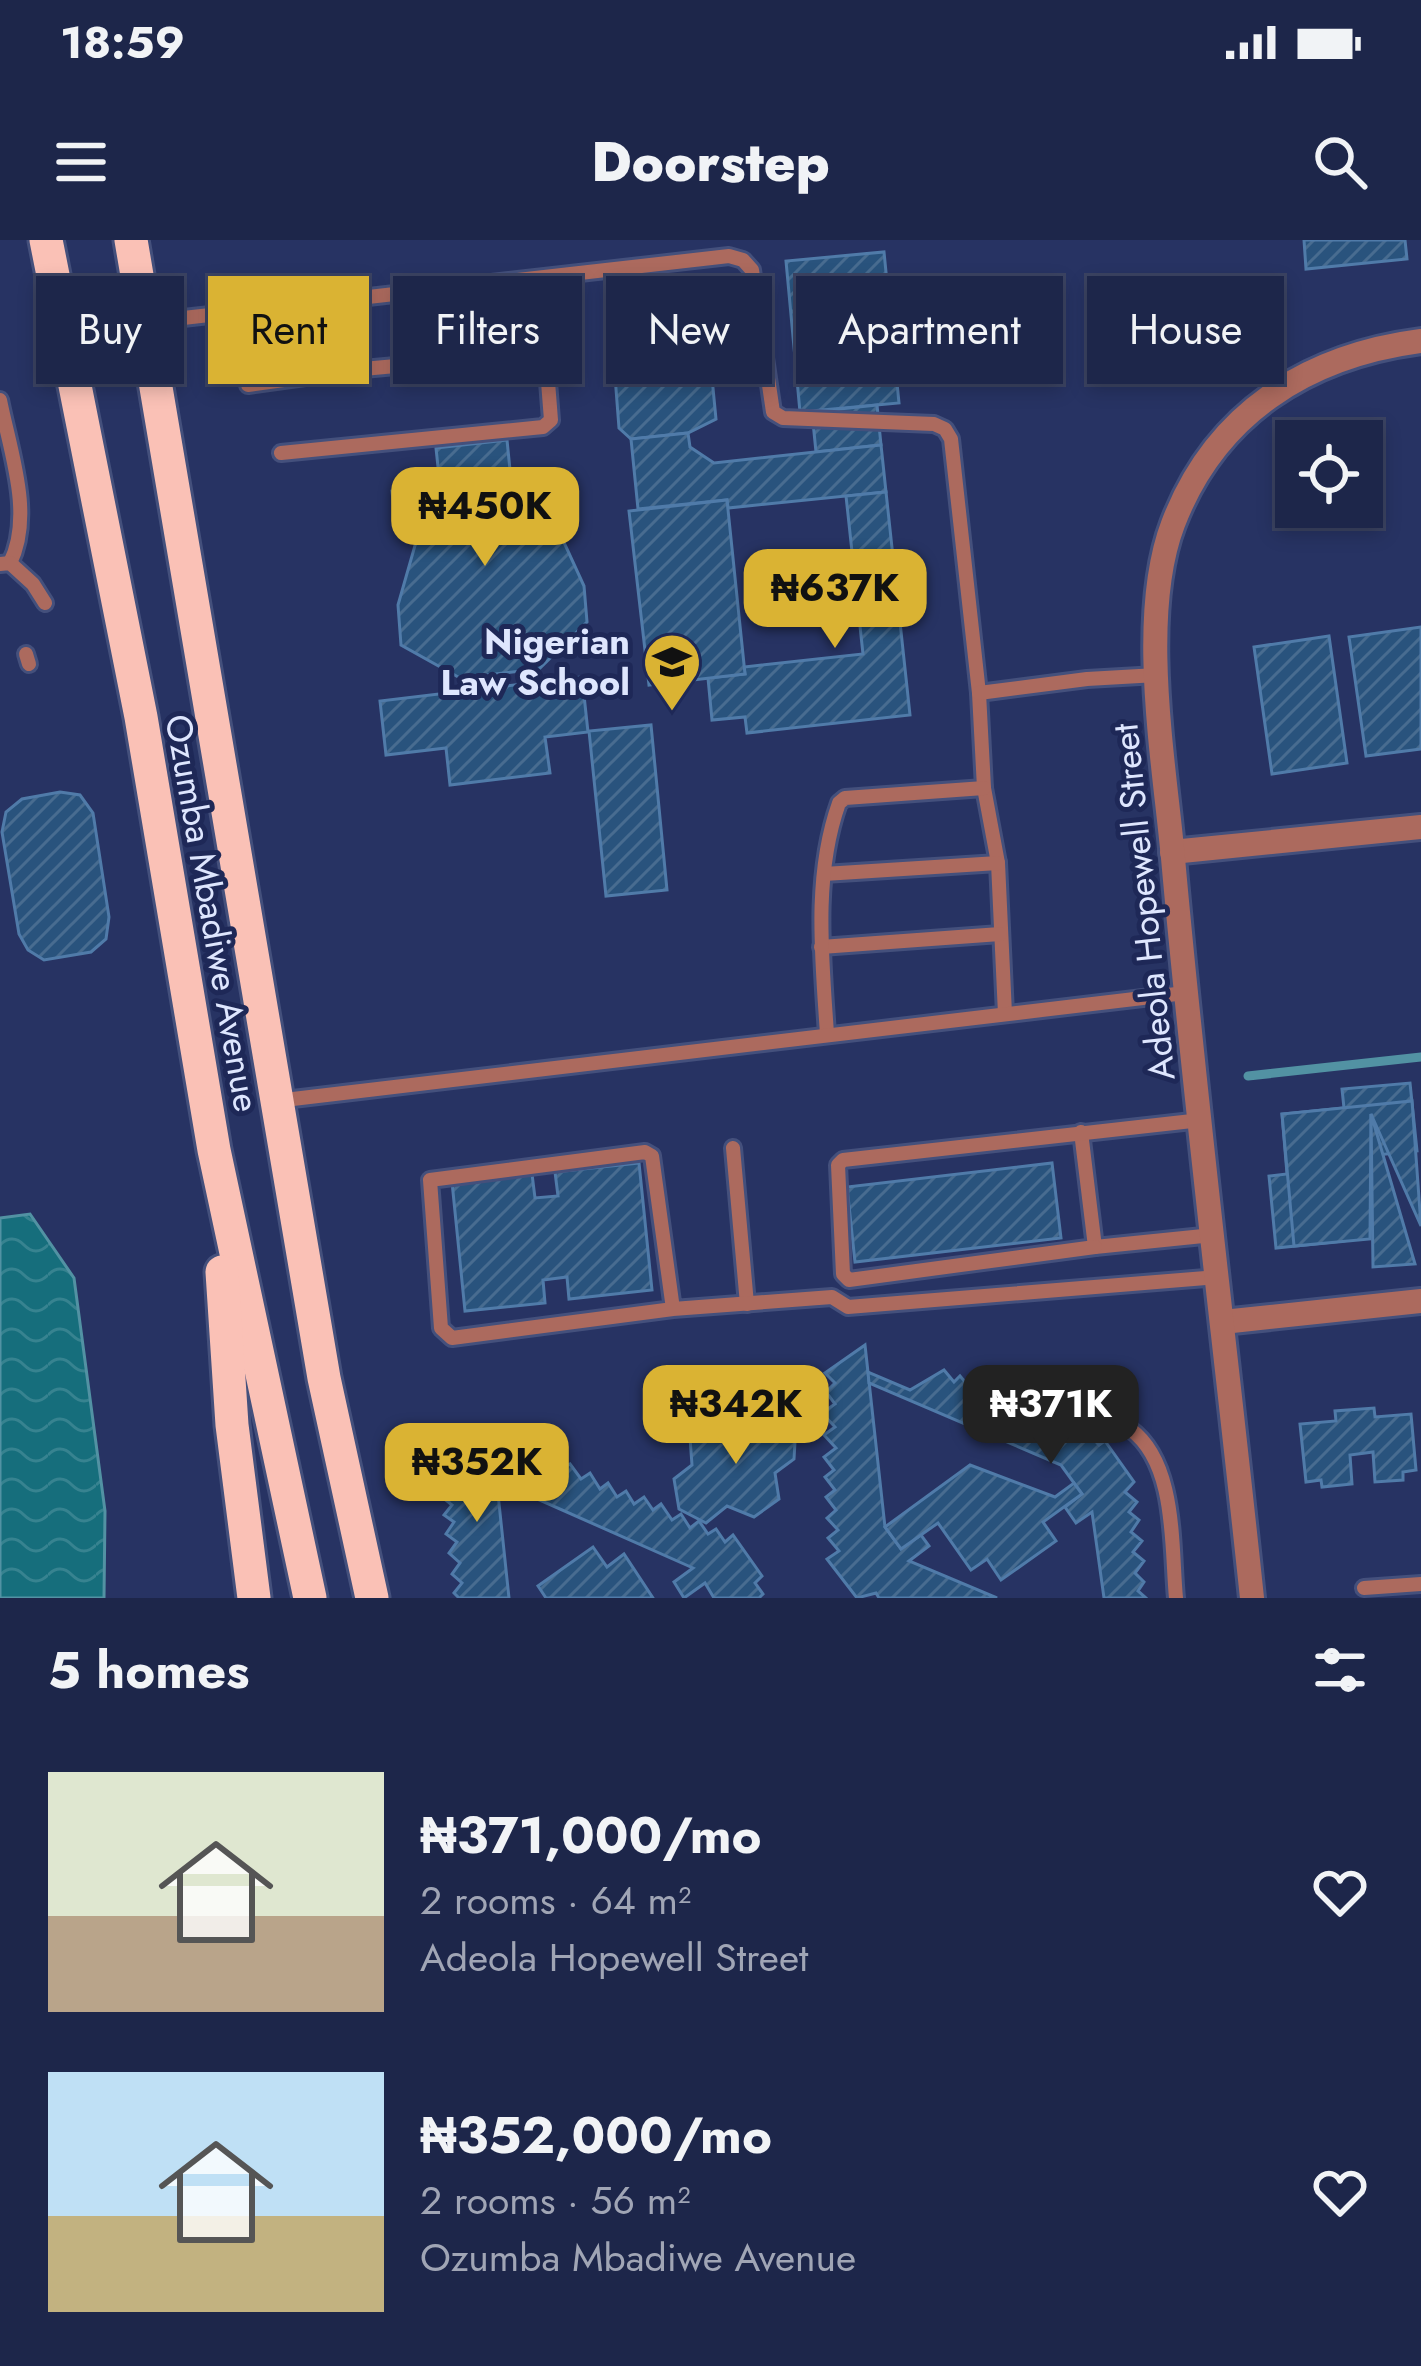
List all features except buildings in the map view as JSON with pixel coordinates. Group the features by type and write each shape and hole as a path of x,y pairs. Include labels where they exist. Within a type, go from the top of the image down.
{"highway":[{"name":"Ozumba Mbadiwe Avenue","path":"46,240 141,717 214,1150 310,1598"},
{"name":"Ozumba Mbadiwe Avenue","path":"131,240 138,276"},
{"name":"Ozumba Mbadiwe Avenue","path":"157,384 323,1378 372,1598"},
{"path":"214,1150 232,1425 254,1598"}],"street":[{"name":"Adeola Hopewell Street","path":"1252,1598 1172,852 1157,675 1160,577 1171,529 1197,469 1257,403 1322,366 1421,341"},
{"path":"1172,852 1421,826"},
{"path":"1223,1322 1421,1301"}],"lane":[{"path":"572,276 729,256 743,260 752,270 773,412 784,418 934,424 952,440 979,693 984,788 998,863 1004,1014"},
{"path":"184,315 393,294"},
{"path":"248,385 393,366"},
{"path":"281,453 543,427 550,420 548,384"},
{"path":"0,400 21,513 20,544 5,564 33,584 45,603"},
{"path":"979,693 1157,675"},
{"path":"827,1034 821,947 824,874 835,813 845,798 984,788"},
{"path":"824,874 998,863"},
{"path":"821,947 1000,934"},
{"path":"276,1101 1185,993"},
{"path":"1201,1120 843,1160 836,1171 843,1274 849,1280 1213,1235"},
{"path":"1082,1132 1095,1247"},
{"path":"733,1148 747,1304"},
{"path":"673,1309 652,1156 645,1152 430,1180 441,1328 452,1338 673,1309 832,1297 848,1307 1218,1277"},
{"path":"1029,1376 1134,1431 1165,1485 1176,1598"},
{"path":"1364,1588 1421,1584"}],"water":[{"path":"30,1214 74,1278 105,1511 104,1598 0,1598 0,1218"}],"waterway":[{"path":"1248,1076 1421,1057"}],"place":[{"name":"Nigerian Law School","path":"672,713"}]}
